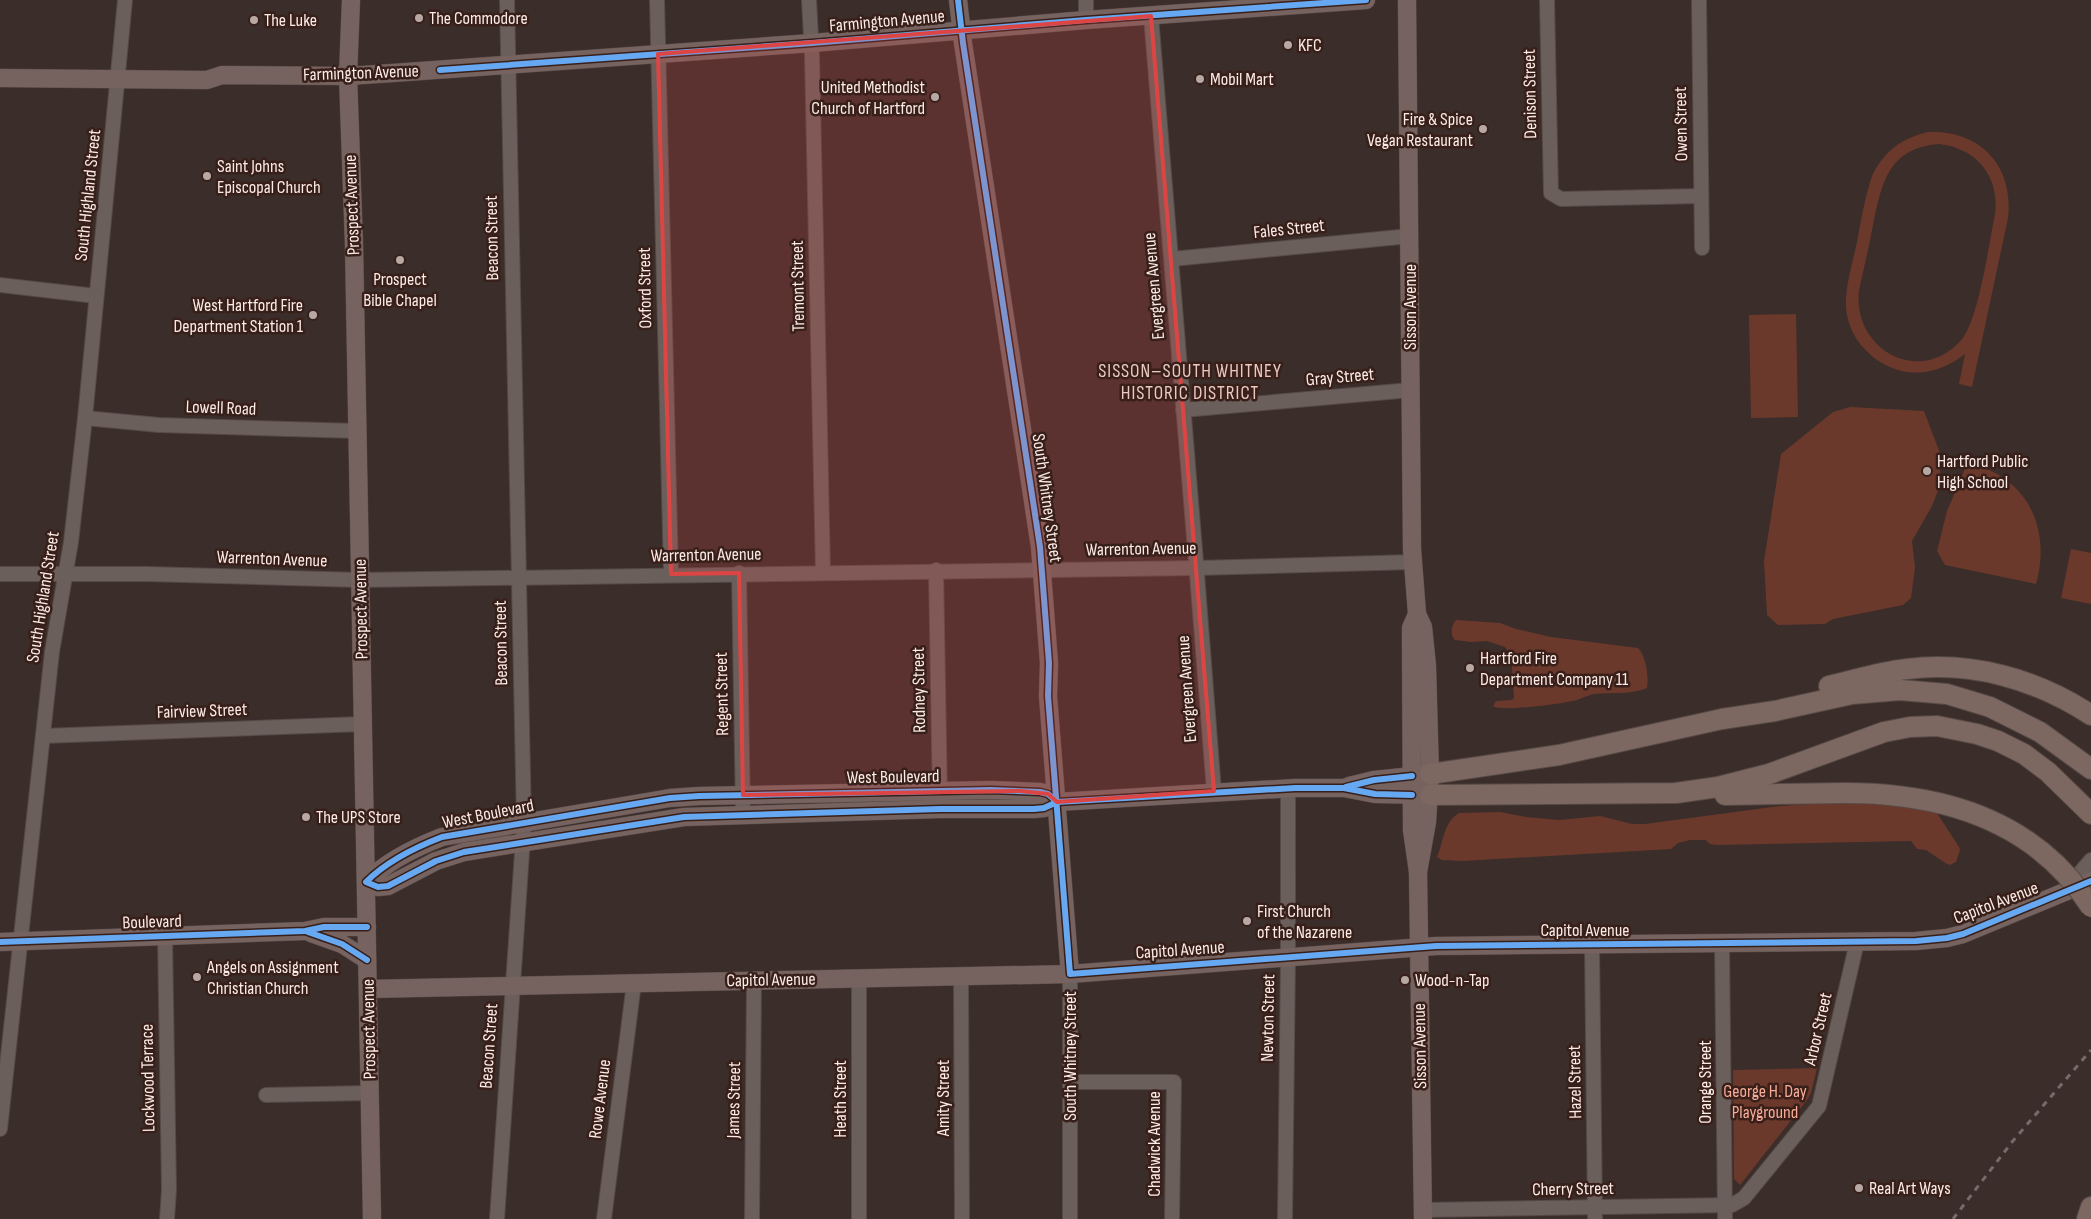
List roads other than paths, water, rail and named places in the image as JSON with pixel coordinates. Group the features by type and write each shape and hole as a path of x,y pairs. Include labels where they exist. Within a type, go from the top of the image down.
{"highway":[{"path":"1421,775 1573,753 1722,719 1775,711 1919,668 1974,669 2010,677 2040,688 2091,715"},
{"path":"1866,685 1956,696 1979,703 2033,728 2091,768"},
{"path":"1676,793 1724,786 1757,778 1866,737 1894,730 1940,726 1974,733 2012,747 2036,762 2091,814"},
{"path":"1421,795 1845,793 1883,794 1929,800 1963,809 1992,820 2020,836 2072,882 2091,907"},
{"path":"2086,1219 2091,1207"}],"main road":[{"name":"Prospect Avenue","path":"351,0 348,76 357,431 372,1219"},
{"name":"South Whitney Street","path":"958,0 961,31 1043,569 1049,663 1048,696 1070,974"},
{"name":"Farmington Avenue","path":"0,69 207,80 222,75 348,76 812,43 1151,16 1247,5 1366,0"},
{"name":"Sisson Avenue","path":"1407,0 1413,562 1416,614 1423,627 1419,667 1421,795 1425,840 1418,872 1423,1214"},
{"name":"Farmington Avenue","path":"0,78 118,74"},
{"name":"West Boulevard","path":"1344,788 1374,780 1421,775"},
{"name":"West Boulevard","path":"1057,802 1048,794 1040,792 940,791 699,796 634,804 455,834 432,841 377,870 366,882 383,887 447,856 637,823 684,817 940,809 1034,809 1044,808 1057,802 1288,788 1344,788 1375,794 1421,795"},
{"path":"634,804 637,823"},
{"name":"Capitol Avenue","path":"368,989 1070,974 1419,947 1916,941 1947,938 1971,931 2091,881"},
{"name":"Boulevard","path":"0,942 306,931 324,927 367,927"},
{"name":"Boulevard","path":"306,931 342,944 368,960"}],"street":[{"name":"South Highland Street","path":"0,1129 52,652 66,574 85,418 125,0"},
{"name":"Beacon Street","path":"497,1219 524,822 507,0"},
{"name":"Oxford Street","path":"657,0 671,574"},
{"name":"Tremont Street","path":"809,0 812,43 824,572"},
{"path":"1086,0 1086,20"},
{"name":"Denison Street","path":"1547,0 1550,188 1552,193 1561,199 1701,196"},
{"name":"Owen Street","path":"1698,0 1702,248"},
{"name":"Evergreen Avenue","path":"1151,16 1214,791"},
{"name":"Fales Street","path":"1172,259 1410,236"},
{"path":"0,285 96,296"},
{"name":"Gray Street","path":"1183,410 1411,390"},
{"name":"Lowell Road","path":"85,418 159,425 357,431"},
{"name":"Warrenton Avenue","path":"0,574 146,574 360,580 936,570 1197,568 1413,562"},
{"name":"Rodney Street","path":"936,570 940,809"},
{"name":"Regent Street","path":"739,574 743,814"},
{"name":"Fairview Street","path":"43,736 363,724"},
{"name":"Newton Street","path":"1285,1219 1288,788"},
{"path":"2063,893 2091,860"},
{"name":"Lockwood Terrace","path":"165,936 167,1219"},
{"name":"Arbor Street","path":"1724,1212 1744,1198 1819,1106 1858,942"},
{"name":"Orange Street","path":"1722,944 1724,1212"},
{"name":"Hazel Street","path":"1592,945 1595,1213"},
{"name":"South Whitney Street","path":"1070,974 1070,1219"},
{"name":"Amity Street","path":"961,976 962,1219"},
{"name":"Heath Street","path":"859,979 859,1219"},
{"name":"James Street","path":"752,1219 754,980"},
{"name":"Rowe Avenue","path":"604,1219 634,983"},
{"name":"Chadwick Avenue","path":"1070,1082 1174,1082 1172,1219"},
{"path":"266,1095 370,1093"},
{"name":"Cherry Street","path":"1423,1214 1724,1212"}],"railway":[{"path":"1953,1219 2012,1142 2091,1050"}],"place":[{"name":"The Commodore","path":"419,18"},
{"name":"The Luke","path":"254,20"},
{"name":"KFC","path":"1288,45"},
{"name":"Mobil Mart","path":"1200,79"},
{"name":"United Methodist Church of Hartford","path":"935,97"},
{"name":"Fire & Spice Vegan Restaurant","path":"1483,129"},
{"name":"Saint Johns Episcopal Church","path":"207,176"},
{"name":"Prospect Bible Chapel","path":"400,260"},
{"name":"West Hartford Fire Department Station 1","path":"313,315"},
{"name":"Hartford Public High School","path":"1927,471"},
{"name":"Hartford Fire Department Company 11","path":"1470,668"},
{"name":"The UPS Store","path":"306,817"},
{"name":"First Church of the Nazarene","path":"1247,921"},
{"name":"Angels on Assignment Christian Church","path":"197,977"},
{"name":"Wood-n-Tap","path":"1405,980"},
{"name":"Real Art Ways","path":"1859,1188"}],"district":[{"name":"SISSON–SOUTH WHITNEY HISTORIC DISTRICT","path":"1190,382"}],"park label":[{"name":"George H. Day Playground","path":"1765,1101"}]}
